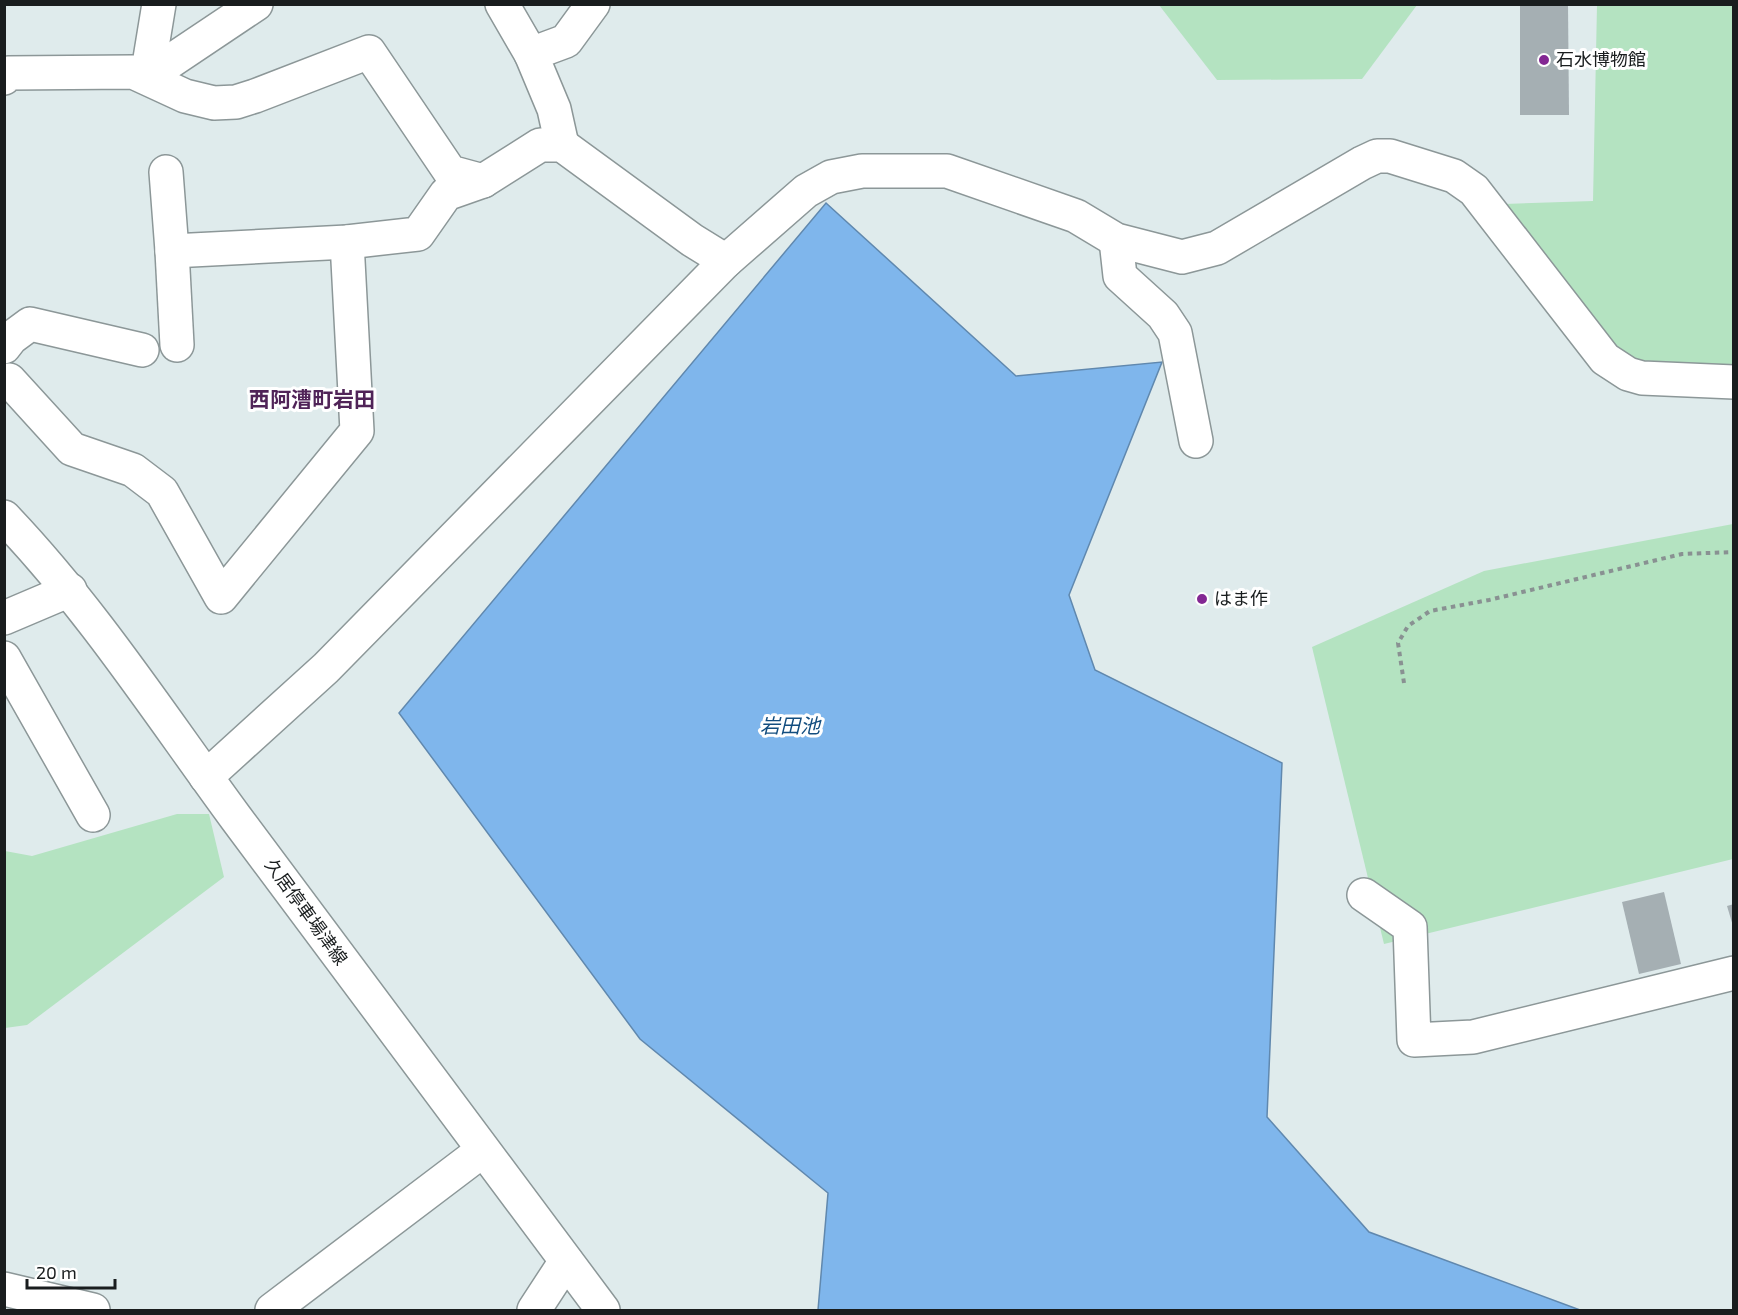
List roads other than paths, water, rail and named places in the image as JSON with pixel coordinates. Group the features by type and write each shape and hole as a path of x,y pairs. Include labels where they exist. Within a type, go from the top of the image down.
{"street":[{"path":"147,77 159,4"},
{"path":"147,77 256,4"},
{"path":"502,4 531,54 554,109 562,145"},
{"path":"531,54 566,41 593,4"},
{"path":"4,78 8,74 133,72 185,96 214,103 236,102 369,52 450,172 483,181"},
{"path":"172,251 346,242 418,234 446,194 483,181 540,145 562,145 692,240 726,261"},
{"path":"206,777 326,668 726,261 806,191 831,177 862,171 947,171 1076,216 1116,240 1182,257 1217,248 1362,163 1377,156 1390,156 1454,176 1474,190 1605,358 1628,374 1642,378 1734,382"},
{"path":"166,172 177,345"},
{"path":"1116,240 1120,276 1163,315 1175,333 1196,441"},
{"path":"6,376 72,448 134,470 162,492 221,597 357,431 346,242"},
{"path":"4,347 11,338 30,324 142,350"},
{"name":"久居停車場津線","path":"4,517 70,590 206,777 603,1311"},
{"path":"4,618 70,590"},
{"path":"4,658 93,815"},
{"path":"1364,895 1410,927 1414,1040 1473,1037 1734,973"},
{"path":"272,1311 482,1150"},
{"path":"534,1311 566,1261"},
{"path":"4,1289 93,1311"}],"water":[{"name":"岩田池","path":"826,203 1016,376 1162,362 1069,595 1095,670 1282,763 1267,1117 1369,1232 1580,1310 818,1310 828,1193 640,1039 399,713"}],"place":[{"name":"石水博物館","path":"1544,60"},
{"name":"はま作","path":"1202,599"}],"district":[{"name":"西阿漕町岩田","path":"312,400"}]}
